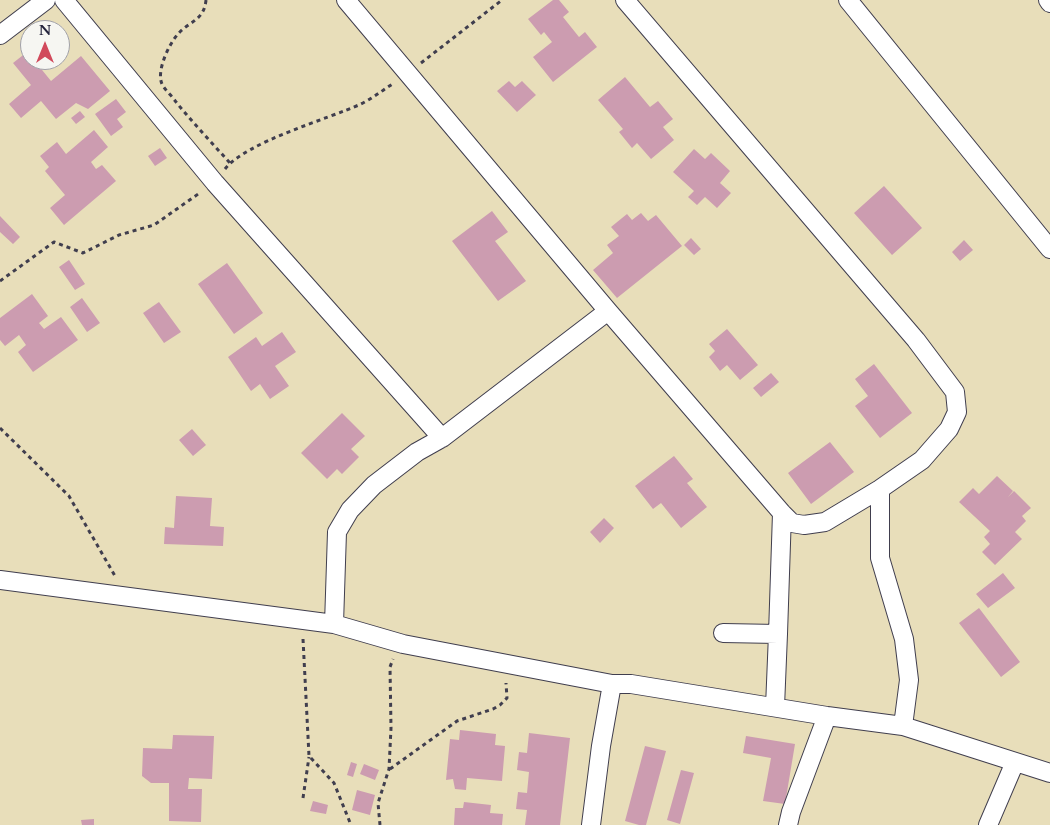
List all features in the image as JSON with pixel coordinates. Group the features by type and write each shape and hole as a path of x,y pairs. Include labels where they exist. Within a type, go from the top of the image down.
{"street":[{"path":"0,36 46,0"},
{"path":"64,0 215,183 442,438"},
{"path":"346,0 608,311 782,513 792,523 804,525 825,522 880,489 922,460 950,429 957,412 955,392 916,340 624,0"},
{"path":"848,0 1050,249"},
{"path":"334,624 337,532 350,510 374,485 417,452 442,438 608,311"},
{"path":"880,489 880,558 904,640 909,680 903,726"},
{"path":"775,707 782,513"},
{"path":"0,580 334,624 403,644 612,684 631,684 827,716 903,726 1050,773"},
{"path":"723,632 778,634"},
{"path":"590,825 612,684"},
{"path":"788,825 791,812 827,716"},
{"path":"988,825 1015,762"}],"path":[{"path":"206,0 206,5 199,19 179,32 166,49 161,83 189,119 230,163"},
{"path":"408,74 502,0"},
{"path":"0,428 69,496 126,596"},
{"path":"302,619 309,756 303,798"},
{"path":"380,825 378,803 389,769 391,728 390,667 393,656 403,644"},
{"path":"389,769 457,720 500,705 507,698 506,664"},
{"path":"309,756 334,783 351,825"}],"building":[{"path":"553,0 559,0 569,12 563,17 579,37 585,32 597,47 553,82 533,57 552,42 544,32 541,35 528,19"},
{"path":"81,56 110,91 88,109 76,103 56,119 41,101 21,118 9,104 31,85 13,63 20,58 20,70 42,70 51,81 64,70 70,70 70,65"},
{"path":"625,77 650,107 658,101 673,119 663,127 674,140 651,159 637,143 632,148 619,132 623,129 598,100"},
{"path":"509,81 515,87 522,81 536,95 517,112 497,91"},
{"path":"116,99 126,112 117,119 123,127 111,136 95,114"},
{"path":"80,111 85,117 76,124 71,118"},
{"path":"94,130 108,147 91,162 96,169 102,165 116,181 64,225 50,208 65,195 45,171 49,167 40,156 57,142 66,154"},
{"path":"160,148 167,158 155,166 148,156"},
{"path":"694,149 705,159 711,153 730,171 720,183 731,193 717,208 705,197 697,205 688,197 694,191 673,172"},
{"path":"884,186 922,228 892,255 854,213"},
{"path":"492,211 508,232 495,241 526,281 498,301 452,241"},
{"path":"641,213 648,221 656,215 682,246 617,298 593,270 613,253 607,245 619,236 611,227 627,214 632,220"},
{"path":"0,216 20,237 13,244 0,232"},
{"path":"691,238 701,249 694,255 684,245"},
{"path":"964,240 973,250 960,261 952,252"},
{"path":"69,260 85,284 75,290 59,267"},
{"path":"227,263 263,313 234,334 198,284"},
{"path":"32,294 48,316 39,323 44,329 61,317 78,340 33,372 18,352 26,345 19,335 5,346 0,340 0,318"},
{"path":"82,298 100,323 87,332 70,307"},
{"path":"159,302 181,332 164,343 143,313"},
{"path":"727,329 758,365 740,380 727,365 720,371 709,357 715,351 709,344"},
{"path":"282,332 296,352 275,366 289,386 270,399 260,384 251,391 228,357 256,337 262,346"},
{"path":"874,364 912,413 880,438 855,406 868,396 855,379"},
{"path":"771,373 779,382 761,397 753,388"},
{"path":"342,413 365,436 351,449 359,457 342,474 337,469 327,479 301,453"},
{"path":"192,429 206,445 193,456 179,440"},
{"path":"830,442 854,472 811,504 788,473"},
{"path":"674,456 693,479 687,483 707,507 681,528 661,503 653,509 635,486"},
{"path":"997,476 1013,491 1008,497 1014,491 1031,508 1022,516 1026,521 1015,532 1022,539 995,565 982,552 990,544 984,537 990,531 959,502 973,488 979,494"},
{"path":"176,496 212,498 210,526 224,527 223,546 164,544 165,527 174,528"},
{"path":"604,518 614,528 600,543 590,532"},
{"path":"1003,573 1015,588 988,608 976,594"},
{"path":"979,608 1020,662 1001,677 959,623"},
{"path":"460,730 496,734 495,745 505,746 502,781 467,778 466,790 455,789 453,779 446,780 450,739 459,740"},
{"path":"529,733 570,738 560,825 525,825 527,810 516,809 518,792 527,793 529,772 517,770 519,752 527,753"},
{"path":"173,735 214,736 212,779 189,778 188,789 202,789 201,822 169,821 169,783 151,783 142,776 143,748 172,749"},
{"path":"746,736 795,744 785,804 763,801 771,758 743,753"},
{"path":"645,746 666,751 646,825 639,825 625,821"},
{"path":"351,762 357,764 353,777 347,775"},
{"path":"364,764 379,770 375,780 360,774"},
{"path":"681,770 694,773 680,824 667,820"},
{"path":"357,790 375,795 370,815 352,810"},
{"path":"313,801 328,805 326,814 310,811"},
{"path":"464,802 491,805 490,813 503,814 502,825 454,825 455,808 463,808"},
{"path":"94,819 94,825 82,825 81,820"}]}
